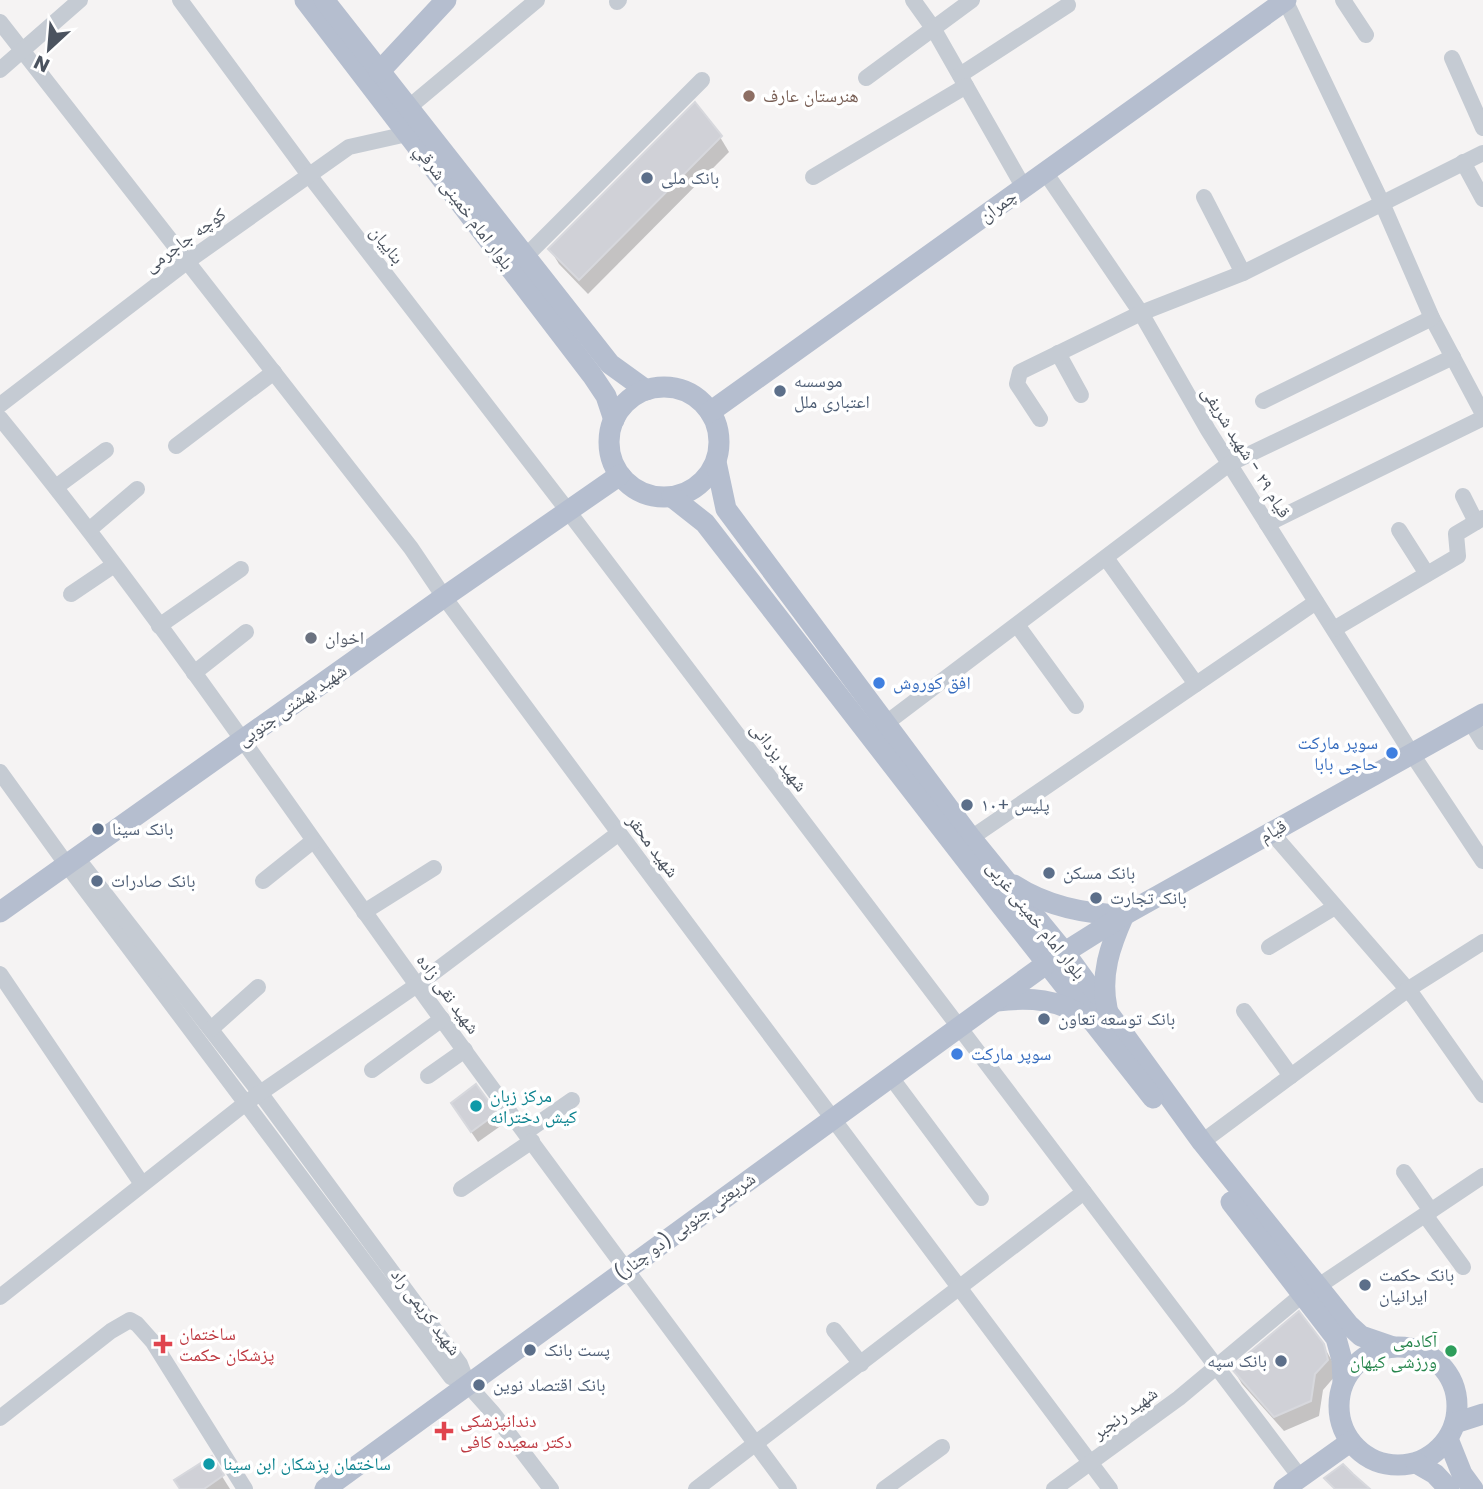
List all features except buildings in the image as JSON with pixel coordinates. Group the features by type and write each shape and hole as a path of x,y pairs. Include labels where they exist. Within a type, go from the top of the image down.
{"main road":[{"name":"بلوار امام خمینی شرقي","path":"305,0 592,375 606,396 614,420"},
{"name":"بلوار امام خمینی شرقي","path":"324,0 610,364 646,390"},
{"path":"379,72 446,0"},
{"name":"چمران","path":"710,412 1286,0"},
{"path":"664,387 682,390 698,399 710,412 718,428 720,446 716,462 709,475 686,493 657,497 643,493 620,475 613,463 610,434 614,420 622,407 646,390 664,387"},
{"name":"بلوار امام خمینی غربی","path":"716,462 726,509 971,838 1065,953 1102,1019 1309,1291 1362,1336 1393,1347"},
{"name":"شهید بهشتی جنوبی","path":"0,912 620,475"},
{"name":"بلوار امام خمینی غربی","path":"672,497 705,523 1046,964 1102,1019 1202,1142 1309,1291 1336,1338 1342,1360 1343,1382"},
{"name":"قیام","path":"1046,964 1124,915 1477,717"},
{"path":"995,1002 1022,998 1049,1001 1102,1019 1106,964 1124,915 1073,910 1024,892 1002,878"},
{"name":"شریعتی جنوبی (دو چنار)","path":"325,1489 1046,964"},
{"path":"1473,1489 1462,1474 1452,1431 1458,1404 1454,1385 1444,1369 1430,1356 1412,1349 1393,1347 1377,1350 1352,1368 1343,1382 1339,1397 1342,1428 1350,1442 1363,1455 1379,1463 1398,1466 1416,1463 1434,1454 1452,1431 1483,1414"},
{"path":"1292,1483 1350,1442"},
{"path":"1416,1463 1435,1474 1449,1489"}],"street":[{"path":"0,70 80,0"},
{"name":"بناییان","path":"180,0 309,175 568,511"},
{"path":"408,108 537,0"},
{"path":"913,0 933,28 1024,188"},
{"path":"866,78 972,0"},
{"path":"1267,524 1483,416 1433,318 1286,0"},
{"path":"1343,0 1366,35"},
{"path":"813,177 963,80 1068,5"},
{"name":"شهید محقر","path":"0,22 411,548 444,597 619,833 1110,1489"},
{"path":"1451,58 1483,128"},
{"path":"526,257 702,80"},
{"name":"کوچه جاجرمی","path":"0,405 188,261 349,147 407,134"},
{"path":"1040,419 1017,384 1020,372 1141,313 1243,273 1483,153"},
{"path":"1463,162 1483,199"},
{"name":"قیام ۲۹ - شهید شریفی","path":"1045,172 1141,313 1229,464 1412,754 1483,861"},
{"path":"1204,197 1243,273"},
{"path":"1263,401 1433,318"},
{"path":"1058,353 1081,395"},
{"path":"885,724 1229,464 1453,357"},
{"path":"176,446 274,372"},
{"name":"شهید نقی زاده","path":"0,418 89,530 416,985 789,1489"},
{"path":"57,487 106,450"},
{"path":"89,530 138,489"},
{"path":"1334,629 1458,556 1456,534 1479,520 1463,496"},
{"name":"شهید یزدانی","path":"568,511 1217,1367 1292,1483"},
{"path":"1399,530 1427,574"},
{"path":"1106,558 1196,684"},
{"path":"71,594 114,565"},
{"path":"159,626 241,569"},
{"path":"971,838 1316,602"},
{"path":"1017,625 1076,706"},
{"path":"194,673 246,632"},
{"path":"1477,717 1483,742"},
{"path":"0,772 72,862"},
{"path":"1271,832 1406,990 1483,1095"},
{"path":"0,1297 247,1102 416,985 619,833"},
{"path":"263,881 313,841"},
{"name":"شهید کریمی راد","path":"72,862 211,1029 261,1094 460,1364 468,1385"},
{"name":"شهید کریمی راد","path":"72,862 328,1215 451,1377 468,1385"},
{"path":"364,912 434,868"},
{"path":"1269,947 1335,907"},
{"path":"1202,1142 1406,990 1483,942"},
{"path":"0,974 142,1184"},
{"path":"211,1029 258,987"},
{"path":"1244,1011 1292,1076"},
{"path":"372,1070 442,1019"},
{"path":"428,1076 465,1050"},
{"path":"890,1076 981,1198"},
{"path":"461,1189 572,1100"},
{"path":"1404,1172 1463,1267"},
{"name":"شهید رنجبر","path":"1054,1489 1217,1367 1309,1291 1483,1176"},
{"path":"696,1489 1084,1192"},
{"path":"0,1418 111,1331 130,1320 153,1342 246,1489"},
{"path":"834,1330 861,1364"},
{"path":"468,1385 551,1489"},
{"path":"884,1489 942,1447"}],"place":[{"name":"هنرستان عارف","path":"749,96"},
{"name":"بانک ملی","path":"647,178"},
{"name":"موسسه اعتباری ملل","path":"780,391"},
{"name":"اخوان","path":"311,638"},
{"name":"افق کوروش","path":"879,683"},
{"name":"سوپر مارکت حاجی بابا","path":"1392,753"},
{"name":"پلیس +۱۰","path":"967,805"},
{"name":"بانک سینا","path":"98,829"},
{"name":"بانک مسکن","path":"1049,873"},
{"name":"بانک صادرات","path":"97,881"},
{"name":"بانک تجارت","path":"1096,898"},
{"name":"بانک توسعه تعاون","path":"1044,1019"},
{"name":"سوپر مارکت","path":"957,1054"},
{"name":"مرکز زبان کیش دخترانه","path":"476,1106"},
{"name":"بانک حکمت ایرانیان","path":"1365,1285"},
{"name":"ساختمان پزشکان حکمت","path":"163,1344"},
{"name":"پست بانک","path":"530,1350"},
{"name":"آکادمی ورزشی کیهان","path":"1451,1351"},
{"name":"بانک سپه","path":"1281,1361"},
{"name":"بانک اقتصاد نوین","path":"479,1385"},
{"name":"دندانپزشکی دکتر سعیده کافی","path":"444,1431"},
{"name":"ساختمان پزشکان ابن سینا","path":"209,1464"}]}
